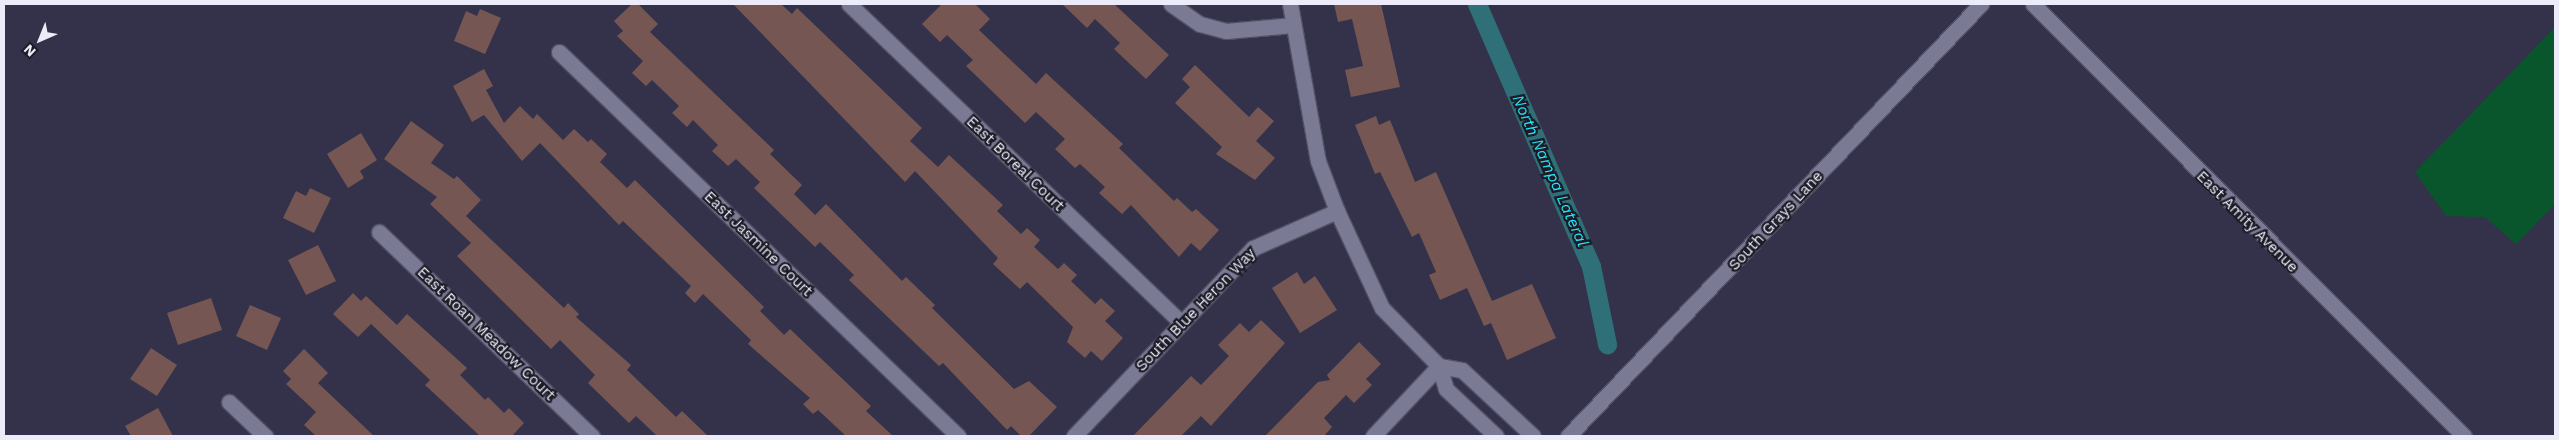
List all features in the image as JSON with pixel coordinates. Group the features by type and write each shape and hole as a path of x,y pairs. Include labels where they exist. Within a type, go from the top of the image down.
{"street":[{"name":"East Boreal Court","path":"848,4 1182,323"},
{"path":"1171,4 1200,24 1226,31 1293,25"},
{"path":"1290,4 1318,161 1337,211 1382,308 1439,366 1446,389 1496,436"},
{"name":"South Grays Lane","path":"1568,436 1981,4"},
{"name":"East Amity Avenue","path":"2033,4 2464,436"},
{"name":"East Jasmine Court","path":"559,52 958,436"},
{"name":"South Blue Heron Way","path":"1074,436 1253,248 1337,211"},
{"name":"East Roan Meadow Court","path":"379,232 592,436"},
{"path":"1373,436 1439,366"},
{"path":"1439,366 1462,370 1533,436"},
{"path":"229,402 265,436"}],"green space":[{"path":"2555,27 2555,204 2516,244 2485,217 2446,216 2415,172"}],"building":[{"path":"632,4 638,4 658,24 650,32 774,150 770,154 802,185 794,194 815,215 826,204 902,281 906,277 935,305 932,308 1014,389 1029,381 1057,407 1029,436 1021,436 1011,426 1007,430 943,363 939,366 849,280 854,275 820,242 815,247 754,188 760,182 736,159 728,166 712,151 718,145 693,120 687,127 672,113 679,106 652,80 646,86 632,73 643,61 617,36 623,31 614,21"},
{"path":"733,4 781,4 792,14 797,8 922,128 910,141 938,167 949,155 1003,205 997,211 1021,234 1027,228 1040,240 1034,247 1058,269 1064,263 1077,275 1071,281 1095,304 1101,298 1115,311 1105,321 1123,338 1102,361 1091,351 1085,358 1067,342 1073,327 1027,282 1020,289 993,264 998,258 915,171 905,182"},
{"path":"942,4 975,4 990,19 979,30 1036,84 1046,73 1123,144 1119,148 1174,201 1177,198 1192,212 1196,209 1219,230 1200,251 1191,243 1179,257 1131,205 1122,214 1099,193 1105,187 1080,164 1075,168 1055,149 1065,139 1036,112 1025,123 966,66 973,60 947,35 940,42 922,24"},
{"path":"1062,4 1114,4 1169,55 1146,79 1114,49 1120,43 1095,19 1087,28"},
{"path":"1334,4 1381,4 1400,87 1351,97 1345,70 1363,66 1352,19 1338,22"},
{"path":"480,9 501,18 485,54 454,41 466,11 477,16"},
{"path":"1195,65 1249,117 1258,107 1274,121 1256,141 1275,158 1255,180 1216,154 1222,147 1175,103 1190,87 1182,79"},
{"path":"484,69 493,86 486,90 504,123 520,106 533,119 537,114 563,140 574,129 588,142 591,139 607,154 600,162 627,188 635,180 764,307 760,311 784,335 790,329 871,406 866,411 893,436 846,436 818,410 813,414 803,404 810,398 748,344 751,340 703,294 695,303 685,293 691,286 623,221 619,225 540,143 522,161 484,115 472,122 453,86"},
{"path":"1376,116 1379,125 1390,120 1415,182 1436,172 1492,301 1532,284 1556,338 1507,360 1491,323 1484,326 1467,288 1440,300 1429,275 1436,272 1419,233 1412,237 1380,172 1375,174 1355,125"},
{"path":"411,121 444,145 431,163 454,179 457,176 481,200 466,216 564,308 568,303 579,314 576,317 631,365 627,370 676,417 682,411 708,436 657,436 636,416 629,423 588,383 595,375 560,340 551,349 457,256 471,243 430,204 437,197 384,159"},
{"path":"361,133 377,160 360,171 364,178 348,188 327,154"},
{"path":"310,188 331,198 314,233 283,218 296,191 306,196"},
{"path":"318,245 336,281 306,295 288,260"},
{"path":"1297,272 1304,284 1315,276 1337,310 1300,333 1272,288"},
{"path":"353,293 361,301 366,296 397,325 407,314 467,368 460,375 485,400 488,397 504,413 509,408 524,423 512,436 480,436 425,385 430,380 371,324 358,337 333,314"},
{"path":"211,298 222,330 178,345 167,313"},
{"path":"250,305 281,318 267,350 236,336"},
{"path":"1261,320 1285,343 1211,426 1201,416 1181,436 1133,436 1191,376 1201,385 1229,356 1218,345 1240,323 1249,332"},
{"path":"1359,342 1381,364 1366,379 1372,385 1354,403 1346,395 1324,418 1332,427 1324,436 1265,436 1318,382 1330,380 1327,375"},
{"path":"151,348 177,365 157,396 130,379"},
{"path":"304,349 328,373 318,383 374,436 316,436 304,425 316,412 286,384 291,379 283,371"},
{"path":"158,408 173,436 131,436 125,426"}],"waterway":[{"name":"North Nampa Lateral","path":"1477,4 1591,266 1607,344"}]}
